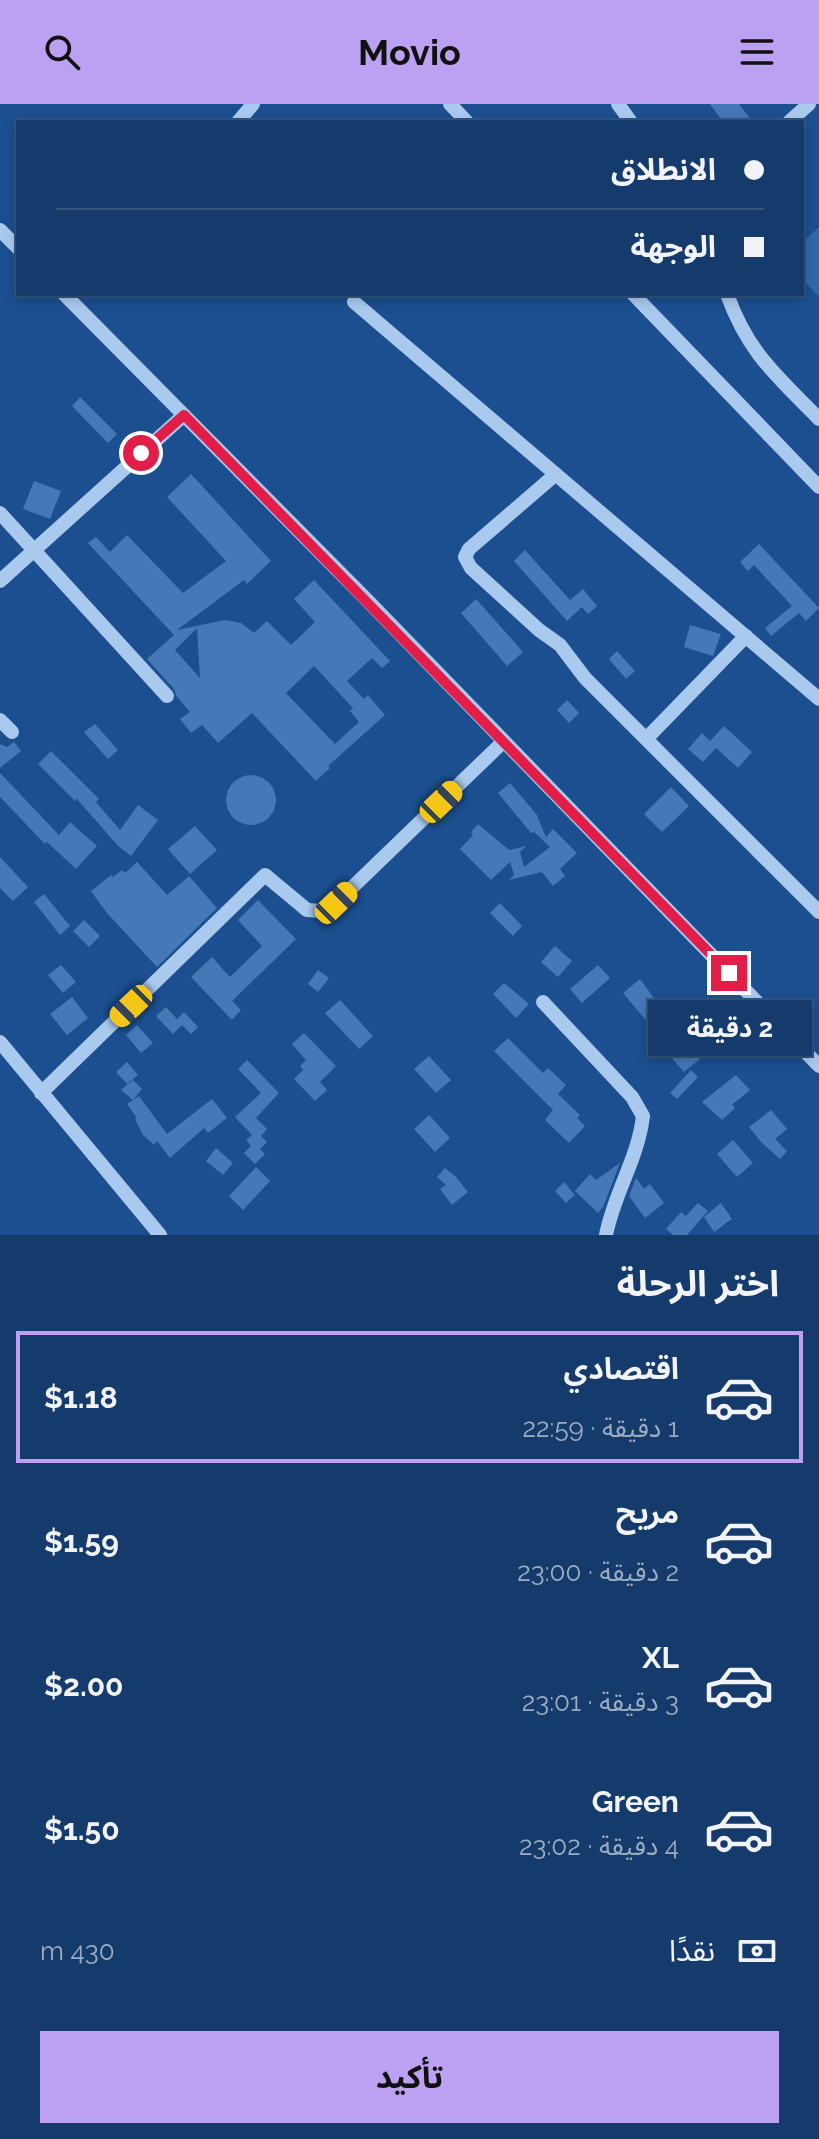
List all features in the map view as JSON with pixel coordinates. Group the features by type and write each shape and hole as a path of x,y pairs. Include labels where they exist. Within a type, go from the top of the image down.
{"street":[{"path":"240,120 253,104"},
{"path":"450,104 465,120"},
{"path":"791,120 809,104"},
{"path":"0,230 16,246"},
{"path":"66,296 819,1066"},
{"path":"635,296 819,487"},
{"path":"728,296 737,323 756,355 819,419"},
{"path":"354,302 819,699"},
{"path":"0,581 184,415"},
{"path":"556,474 469,549 465,557 471,568 560,645 585,678 819,912"},
{"path":"0,513 167,696"},
{"path":"646,739 746,636"},
{"path":"0,720 12,732"},
{"path":"41,1093 265,875 307,910 321,911 336,903 504,741"},
{"path":"543,1002 632,1097 643,1116 635,1159 619,1187 606,1235"},
{"path":"0,1042 160,1235"}],"shaded area":[{"path":"819,227 819,297 804,281 804,241"}],"building":[{"path":"710,104 739,104 751,120 722,120"},
{"path":"80,397 117,434 108,443 72,406"},
{"path":"191,474 271,561 247,584 244,580 177,630 225,620 241,623 254,633 267,621 291,645 315,622 294,599 314,580 390,661 382,668 372,658 347,681 364,699 368,695 385,715 328,766 330,768 316,781 252,713 218,743 202,725 191,733 180,719 190,712 147,659 174,635 88,543 96,537 110,552 127,535 183,593 226,561 167,497","holes":["197,628 200,678 175,650","314,666 353,708 350,711 359,722 335,744 286,693"]},
{"path":"34,481 61,491 50,519 23,509"},
{"path":"759,544 819,608 806,621 799,613 771,636 765,628 792,606 754,565 748,571 740,562"},
{"path":"525,550 570,600 583,589 597,606 588,614 582,607 567,621 514,561"},
{"path":"476,599 523,652 507,666 461,613"},
{"path":"690,625 721,634 713,656 684,647"},
{"path":"617,651 635,671 626,679 609,659"},
{"path":"567,700 579,713 569,723 557,710"},
{"path":"95,724 118,750 108,759 84,732"},
{"path":"724,726 752,752 738,768 716,748 703,762 688,749 702,733 710,741"},
{"path":"14,742 21,751 0,768 0,744 7,747"},
{"path":"51,751 99,799 96,802 120,830 138,805 158,820 131,856 118,846 77,799 75,801 38,764"},
{"path":"0,773 59,835 70,822 97,846 76,869 47,842 45,844 0,797"},
{"path":"251,775 269,782 276,800 269,818 251,825 233,818 226,800 233,782"},
{"path":"510,783 537,815 546,837 553,829 577,853 560,869 565,876 553,886 542,872 509,880 514,875 510,862 491,880 460,849 478,824 509,850 526,846 520,852 524,867 550,847 534,832 531,833 498,793"},
{"path":"671,787 689,806 662,832 644,814"},
{"path":"195,826 217,850 190,874 168,849"},
{"path":"0,857 28,887 13,901 0,888"},
{"path":"137,862 167,895 189,876 217,908 157,967 106,912 91,891 111,875 113,877 122,870 125,873"},
{"path":"44,894 70,926 60,935 34,902"},
{"path":"258,900 296,939 232,1001 241,1010 232,1020 191,977 212,957 230,977 262,946 238,920"},
{"path":"500,903 522,926 513,936 490,913"},
{"path":"84,920 100,936 89,947 73,931"},
{"path":"555,946 572,961 558,977 541,962"},
{"path":"61,965 76,982 63,993 48,975"},
{"path":"598,965 610,978 582,1003 570,989"},
{"path":"318,970 329,978 318,992 308,984"},
{"path":"640,979 662,1009 665,1006 678,1023 660,1037 623,993"},
{"path":"504,983 529,1004 516,1018 493,994"},
{"path":"72,997 88,1018 67,1035 50,1014"},
{"path":"340,1000 373,1036 359,1049 325,1013"},
{"path":"166,1007 177,1019 184,1012 198,1027 191,1034 182,1025 173,1034 156,1016"},
{"path":"137,1025 153,1043 141,1053 126,1035"},
{"path":"304,1033 336,1066 320,1082 327,1090 315,1101 294,1079 303,1070 300,1066 306,1060 292,1044"},
{"path":"508,1038 543,1073 548,1068 566,1085 558,1094 580,1115 577,1118 585,1126 569,1143 545,1120 553,1110 494,1051"},
{"path":"687,1043 700,1059 684,1072 671,1057"},
{"path":"429,1056 451,1080 436,1093 414,1069"},
{"path":"247,1060 279,1093 256,1118 267,1129 261,1136 267,1142 260,1149 265,1154 255,1164 244,1153 251,1146 246,1140 252,1135 235,1117 261,1093 238,1069"},
{"path":"127,1062 138,1075 127,1084 116,1072"},
{"path":"691,1070 698,1077 677,1099 670,1093"},
{"path":"736,1075 750,1090 732,1105 735,1108 722,1120 702,1102"},
{"path":"133,1080 142,1089 133,1100 121,1090"},
{"path":"139,1096 167,1134 212,1099 227,1118 208,1133 204,1128 170,1158 157,1141 154,1145 143,1135 137,1118 127,1104"},
{"path":"771,1110 787,1129 775,1139 787,1151 780,1159 749,1127"},
{"path":"429,1115 450,1138 435,1152 414,1129"},
{"path":"733,1140 753,1163 737,1177 717,1154"},
{"path":"216,1148 233,1163 223,1175 206,1161"},
{"path":"620,1163 598,1213 575,1191 590,1174 596,1180"},
{"path":"256,1167 270,1181 243,1210 229,1196"},
{"path":"445,1168 468,1192 452,1205 440,1189 446,1185 437,1177"},
{"path":"636,1178 644,1189 650,1184 664,1203 645,1218 629,1196"},
{"path":"564,1182 575,1195 566,1203 555,1191"},
{"path":"698,1203 708,1211 687,1235 673,1235 666,1229 681,1212 686,1216"},
{"path":"721,1203 732,1219 714,1232 704,1217"}],"route":[{"path":"141,453 184,415 729,973"}]}
